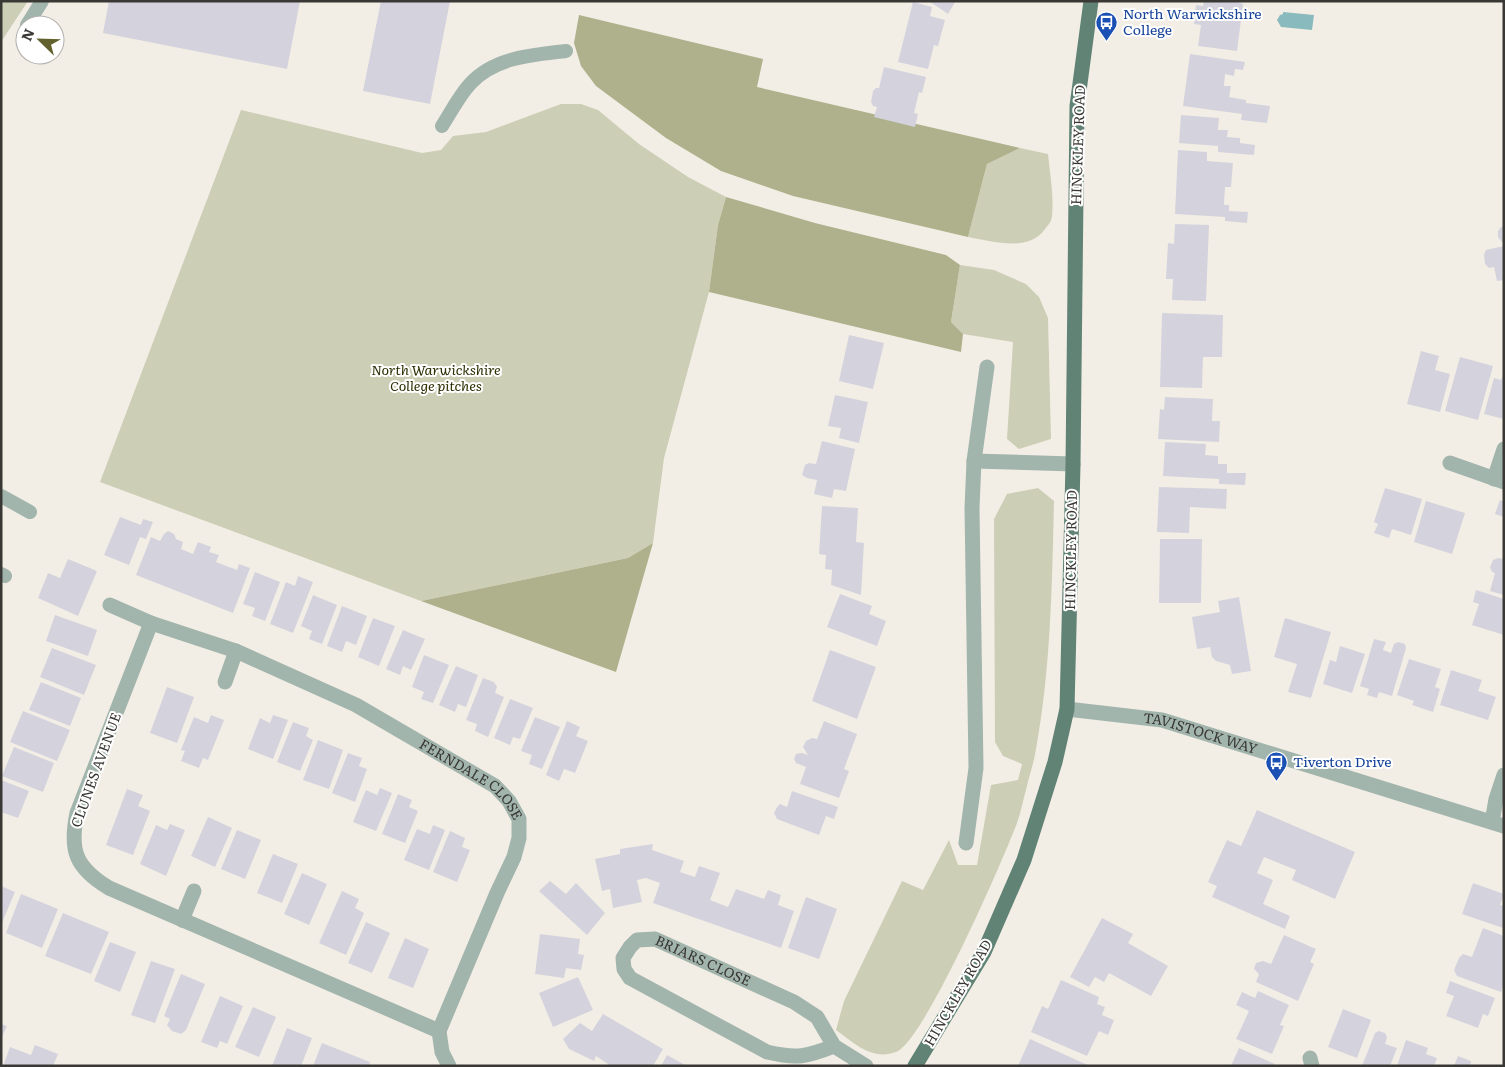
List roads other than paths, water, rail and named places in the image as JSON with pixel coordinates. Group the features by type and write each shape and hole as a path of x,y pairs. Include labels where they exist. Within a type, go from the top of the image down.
{"main road":[{"name":"HINCKLEY ROAD","path":"915,1066 984,952 1024,860 1055,762 1067,709 1073,464 1077,106 1091,1"}],"street":[{"path":"966,843 976,768 972,508 974,461 987,367"},
{"path":"1450,463 1499,480 1504,449"},
{"path":"974,461 1073,464"},
{"name":"FERNDALE CLOSE","path":"110,605 151,623 236,651 356,705 495,786 509,801 519,819 519,838 514,857 439,1031"},
{"name":"CLUNES AVENUE","path":"151,623 77,813 73,832 75,851 83,867 95,880 109,888 439,1031"},
{"path":"224,682 236,651"},
{"name":"TAVISTOCK WAY","path":"1067,709 1162,720 1498,824"},
{"path":"1498,824 1496,800 1504,775"},
{"path":"182,920 194,891"},
{"name":"BRIARS CLOSE","path":"834,1046 809,1056 788,1057 767,1052 630,978 624,969 623,958 637,940 654,939 794,1002 816,1017 834,1046 866,1066"},
{"path":"439,1031 442,1052 449,1066"}],"lane":[{"path":"33,15 42,1"},
{"path":"442,126 470,83 495,65 524,56 566,51"},
{"path":"1,496 30,512"}],"water":[{"path":"1283,12 1314,15 1312,30 1281,27 1277,20"}],"place":[{"name":"North Warwickshire College","path":"1107,41"},
{"name":"Tiverton Drive","path":"1277,781"}],"park label":[{"name":"North Warwickshire College pitches","path":"436,378"}]}
